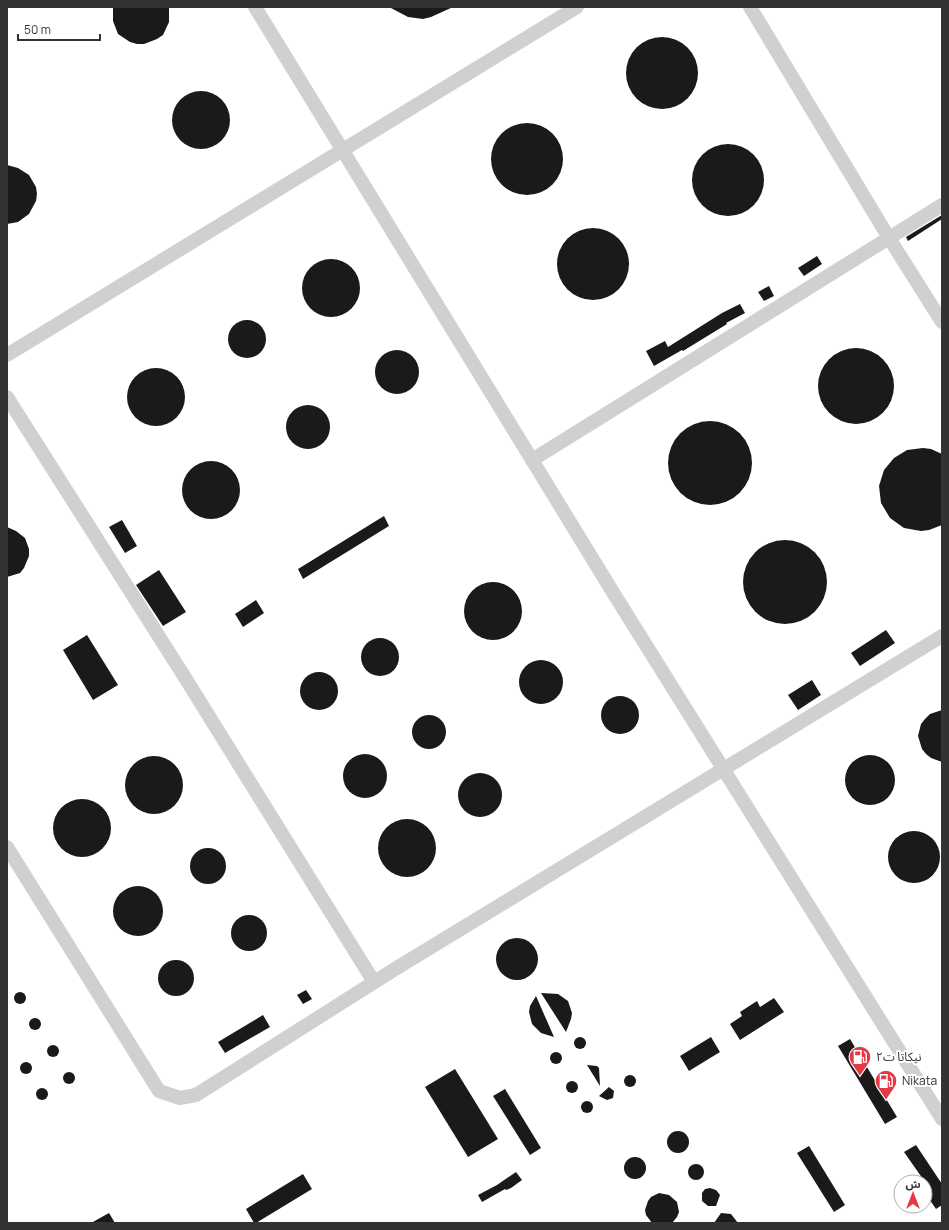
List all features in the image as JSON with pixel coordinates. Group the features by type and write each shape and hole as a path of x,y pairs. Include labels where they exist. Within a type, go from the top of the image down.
{"lane":[{"path":"255,7 532,460 942,1119"},
{"path":"7,355 577,7"},
{"path":"750,7 889,238 942,322"},
{"path":"532,460 942,205"},
{"path":"7,397 184,676 374,982"},
{"path":"7,847 159,1091 180,1098 196,1095 374,982 942,636"}],"building":[{"path":"113,7 169,7 169,22 163,35 144,44 137,44 130,42 118,34 113,21"},
{"path":"389,7 453,7 423,19 408,17"},
{"path":"662,37 682,43 692,53 698,73 692,93 682,103 662,109 642,103 632,93 626,73 632,53 642,43"},
{"path":"201,91 212,93 225,104 228,109 230,120 228,131 217,144 212,147 201,149 190,147 177,136 174,131 172,120 174,109 185,96 190,93"},
{"path":"527,123 547,129 557,139 563,159 557,179 547,189 527,195 507,189 497,179 491,159 497,139 507,129"},
{"path":"728,144 748,150 758,160 764,180 758,200 748,210 728,216 708,210 698,200 692,180 698,160 708,150"},
{"path":"7,165 18,168 29,175 36,187 37,194 36,201 29,214 18,222 7,224"},
{"path":"942,215 942,219 908,241 906,237"},
{"path":"593,228 613,234 623,244 629,264 623,284 613,294 593,300 573,294 563,284 557,264 563,244 573,234"},
{"path":"817,256 822,264 804,276 798,268"},
{"path":"331,259 342,261 355,272 358,277 360,288 358,299 347,312 342,315 331,317 320,315 307,304 304,299 302,288 304,277 315,264 320,261"},
{"path":"769,286 774,296 764,301 758,292"},
{"path":"740,304 745,313 726,323 727,324 683,351 682,350 654,366 646,351 665,341 668,347 722,313"},
{"path":"243,320 251,320 261,325 265,332 265,346 261,353 251,358 243,358 233,353 231,350 228,343 228,335 233,325 236,323"},
{"path":"856,348 871,351 883,359 891,371 894,386 891,401 883,413 871,421 856,424 841,421 829,413 821,401 818,386 821,371 829,359 841,351"},
{"path":"393,350 401,350 406,351 413,356 418,363 418,381 413,388 406,393 393,394 385,391 378,384 375,376 375,368 378,360 385,353"},
{"path":"156,368 167,370 180,381 183,386 185,397 183,408 172,421 167,424 156,426 145,424 132,413 129,408 127,397 129,386 140,373 145,370"},
{"path":"304,405 312,405 317,406 324,411 329,418 329,436 324,443 317,448 304,449 296,446 289,439 286,431 286,423 289,415 296,408"},
{"path":"710,421 718,422 733,428 745,440 751,455 751,471 745,486 733,498 718,504 710,505 702,504 687,498 675,486 669,471 668,463 669,455 675,440 687,428 702,422"},
{"path":"923,448 931,449 942,454 942,525 929,530 921,531 904,528 890,518 881,503 879,486 884,470 894,458 907,450"},
{"path":"211,461 222,463 235,474 238,479 240,490 238,501 227,514 222,517 211,519 200,517 187,506 184,501 182,490 184,479 195,466 200,463"},
{"path":"384,516 389,526 303,579 298,569"},
{"path":"122,520 137,546 125,553 109,527"},
{"path":"7,527 16,531 25,538 29,549 29,556 20,573 7,577"},
{"path":"785,540 793,541 808,547 820,559 826,574 826,590 820,605 808,617 793,623 785,624 777,623 762,617 750,605 744,590 743,582 744,574 750,559 762,547 777,541"},
{"path":"159,570 186,612 163,626 136,585"},
{"path":"493,582 504,584 517,595 520,600 522,611 520,622 509,635 504,638 493,640 482,638 469,627 466,622 464,611 466,600 477,587 482,584"},
{"path":"256,600 264,613 243,627 235,614"},
{"path":"886,630 895,643 860,666 851,653"},
{"path":"87,635 118,685 93,700 63,650"},
{"path":"376,638 384,638 394,643 398,650 398,664 394,671 384,676 376,676 366,671 364,668 361,661 361,653 366,643 369,641"},
{"path":"537,660 545,660 550,661 557,666 562,673 562,691 557,698 550,703 537,704 529,701 522,694 519,686 519,678 522,670 529,663"},
{"path":"315,672 323,672 333,677 337,684 337,698 333,705 323,710 315,710 305,705 303,702 300,695 300,687 305,677 308,675"},
{"path":"812,680 821,695 798,710 788,695"},
{"path":"616,696 624,696 634,701 638,708 638,722 634,729 624,734 616,734 606,729 604,726 601,719 601,711 606,701 609,699"},
{"path":"942,710 942,762 931,758 926,754 922,749 918,736 921,724 925,719 930,714"},
{"path":"429,715 441,720 446,732 441,744 429,749 417,744 412,732 417,720"},
{"path":"361,754 369,754 374,755 381,760 386,767 386,785 381,792 374,797 361,798 353,795 346,788 343,780 343,772 346,764 353,757"},
{"path":"865,755 875,755 888,762 895,775 895,785 888,798 875,805 865,805 856,801 849,794 845,785 845,775 849,766 856,759"},
{"path":"154,756 165,758 178,769 181,774 183,785 181,796 170,809 165,812 154,814 143,812 130,801 127,796 125,785 127,774 138,761 143,758"},
{"path":"476,773 484,773 489,774 496,779 501,786 501,804 496,811 489,816 476,817 468,814 461,807 458,799 458,791 461,783 468,776"},
{"path":"82,799 93,801 106,812 109,817 111,828 109,839 98,852 93,855 82,857 71,855 58,844 55,839 53,828 55,817 66,804 71,801"},
{"path":"407,819 418,821 431,832 434,837 436,848 434,859 423,872 418,875 407,877 396,875 383,864 380,859 378,848 380,837 391,824 396,821"},
{"path":"909,831 919,831 933,838 940,852 940,862 933,876 919,883 909,883 899,879 892,872 888,862 888,852 892,842 899,835"},
{"path":"212,848 221,853 225,859 225,873 221,879 212,884 204,884 195,879 191,873 190,862 195,853 201,849"},
{"path":"143,886 148,887 156,893 162,901 162,921 156,929 148,935 133,936 128,935 120,929 114,921 113,906 114,901 120,893 128,887"},
{"path":"253,915 262,920 266,926 266,940 262,946 253,951 245,951 236,946 232,940 231,929 236,920 242,916"},
{"path":"513,938 521,938 532,944 538,955 538,963 532,974 521,980 513,980 502,974 496,963 496,955 502,944"},
{"path":"180,960 189,965 193,971 193,985 189,991 180,996 172,996 163,991 159,985 158,974 163,965 169,961"},
{"path":"306,990 312,999 303,1004 297,995"},
{"path":"18,992 22,992 26,998 22,1004 18,1004 14,1000 14,996"},
{"path":"541,993 558,994 568,1001 572,1013 566,1032"},
{"path":"536,996 554,1037 541,1033 532,1024 529,1012 530,1006"},
{"path":"774,998 784,1012 740,1040 730,1024 742,1016 740,1012 757,1001 760,1007"},
{"path":"263,1015 270,1027 225,1053 218,1042"},
{"path":"33,1018 37,1018 41,1024 37,1030 33,1030 29,1026 29,1022"},
{"path":"578,1037 582,1037 586,1043 582,1049 578,1049 574,1045 574,1041"},
{"path":"711,1037 720,1052 689,1071 680,1056"},
{"path":"850,1039 897,1117 885,1124 838,1046"},
{"path":"51,1045 55,1045 59,1051 55,1057 51,1057 47,1053 47,1049"},
{"path":"554,1052 558,1052 562,1058 558,1064 554,1064 550,1060 550,1056"},
{"path":"24,1062 28,1062 32,1068 28,1074 24,1074 20,1070 20,1066"},
{"path":"587,1065 597,1066 599,1068 600,1086"},
{"path":"455,1069 498,1139 468,1157 425,1087"},
{"path":"67,1072 71,1072 75,1078 71,1084 67,1084 63,1080 63,1076"},
{"path":"628,1075 632,1075 636,1081 632,1087 628,1087 624,1083 624,1079"},
{"path":"570,1081 574,1081 578,1087 574,1093 570,1093 566,1089 566,1085"},
{"path":"609,1087 614,1091 613,1098 607,1100 599,1096"},
{"path":"40,1088 44,1088 48,1094 44,1100 40,1100 36,1096 36,1092"},
{"path":"505,1089 541,1148 530,1155 493,1096"},
{"path":"585,1101 589,1101 593,1107 589,1113 585,1113 581,1109 581,1105"},
{"path":"678,1131 686,1134 689,1142 686,1150 678,1153 670,1150 667,1142 670,1134"},
{"path":"916,1145 942,1184 942,1205 936,1209 933,1205 933,1174 919,1174 904,1152"},
{"path":"809,1146 845,1205 834,1212 797,1153"},
{"path":"635,1157 643,1160 646,1168 643,1176 635,1179 627,1176 624,1168 627,1160"},
{"path":"696,1164 703,1169 704,1172 699,1179 696,1180 689,1175 688,1172 693,1165"},
{"path":"516,1172 522,1180 511,1188 505,1189 482,1202 478,1195 497,1185"},
{"path":"303,1174 312,1189 254,1223 246,1209"},
{"path":"710,1188 716,1190 720,1195 716,1206 708,1206 702,1201 702,1193 705,1189"},
{"path":"659,1193 669,1195 677,1202 679,1212 672,1223 652,1223 646,1215 645,1210 648,1201 651,1197"},
{"path":"109,1213 115,1223 91,1223"},
{"path":"721,1213 731,1214 738,1223 714,1223"}],"place":[{"name":"نيكاتا ت٢","path":"860,1076"},
{"name":"Nikata","path":"886,1100"}]}
